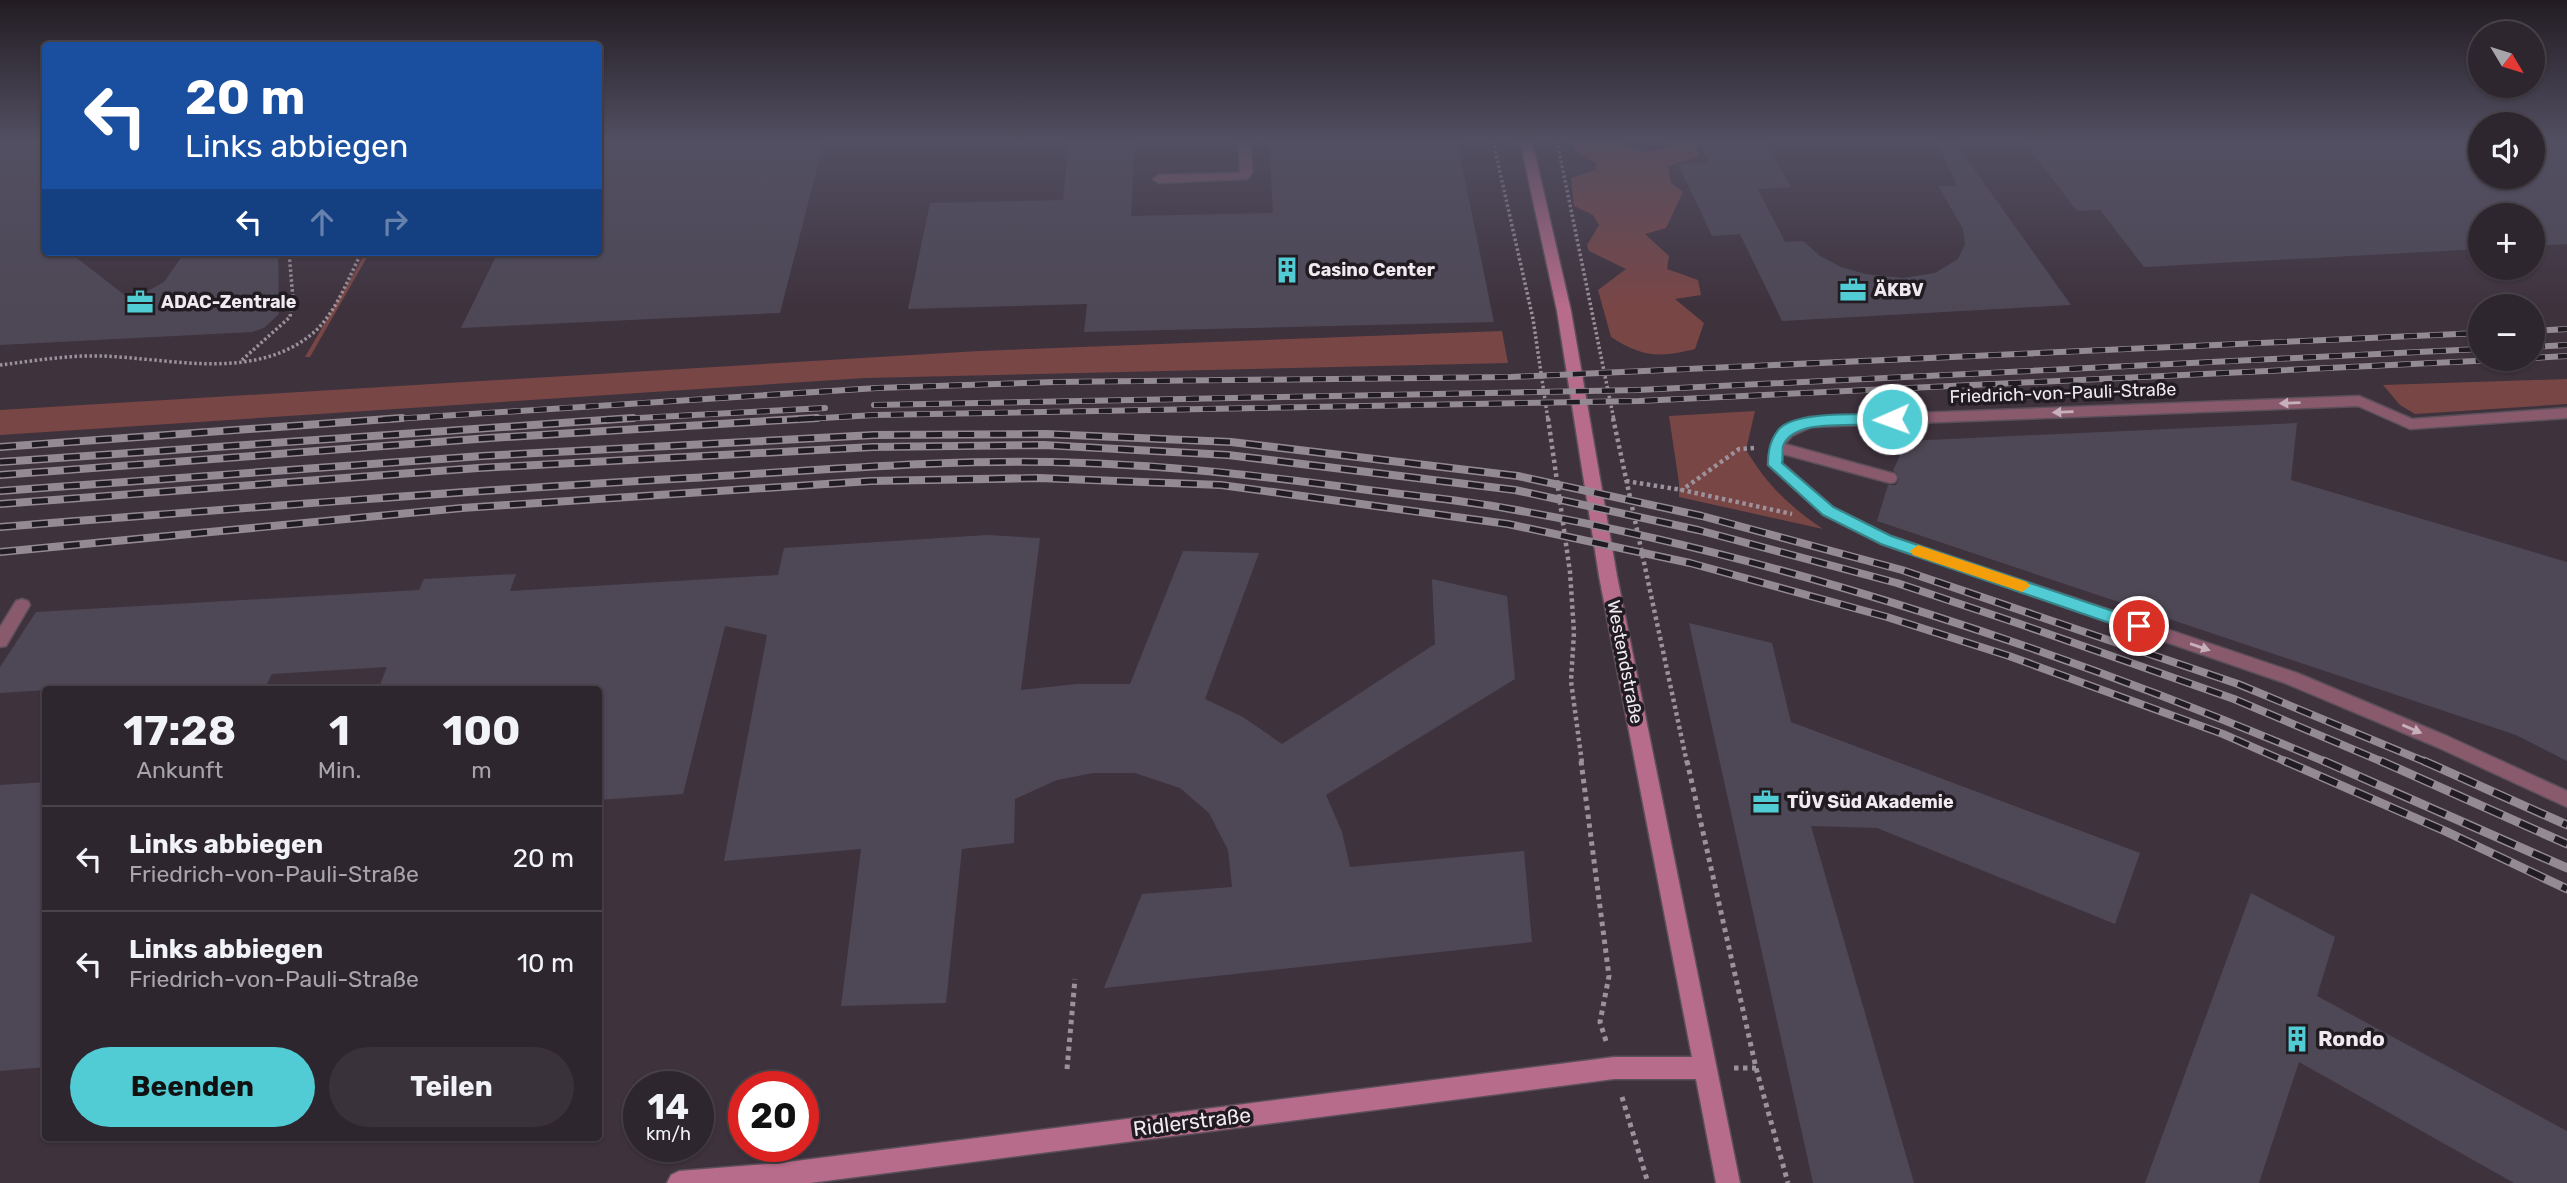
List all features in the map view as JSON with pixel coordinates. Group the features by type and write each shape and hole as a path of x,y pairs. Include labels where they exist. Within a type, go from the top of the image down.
{"street":[{"name":"Westendstraße","path":"1538,196 1564,311 1608,576 1728,1183"},
{"name":"Ridlerstraße","path":"679,1183 780,1175 1614,1068 1705,1068"}],"lane":[{"name":"Friedrich-von-Pauli-Straße","path":"1776,447 1786,431 1809,422 2359,401 2379,407 2410,424 2567,413"},
{"path":"1890,478 1776,447 1775,465 1828,511 1886,540 2291,678 2443,742 2567,799"},
{"path":"0,641 22,605"}],"path":[{"path":"1505,196 1533,319 1570,572 1574,632 1571,681 1609,976"},
{"path":"1568,196 1650,598 1768,1118 1788,1183"},
{"path":"238,363 290,317 293,299 289,256"},
{"path":"0,365 99,356 195,365 238,363 296,344 315,332 360,256"},
{"path":"1682,490 1739,449 1776,447"},
{"path":"1626,481 1807,517 1828,511"},
{"path":"1067,1069 1076,979"},
{"path":"1632,1131 1648,1183"}],"shaded area":[{"path":"1573,196 1681,196 1666,228 1645,234 1669,256 1667,269 1698,280 1701,295 1675,299 1704,323 1695,349 1671,354 1651,354 1632,349 1611,337 1598,290 1626,269 1589,251 1587,245 1599,225 1593,215 1574,206"},
{"path":"364,256 368,256 310,357 305,357"},
{"path":"1502,331 1508,363 865,378 0,435 0,410 979,351"},
{"path":"2567,379 2567,404 2415,414 2400,405 2383,385"},
{"path":"1755,411 1746,450 1780,494 1823,529 1679,497 1669,416"}],"building":[{"name":"ADAC-Zentrale","path":"0,196 42,196 42,256 74,256 131,300 164,282 182,256 278,256 279,314 264,328 252,332 0,345"},
{"path":"602,196 810,196 780,313 461,328 496,256 602,256"},
{"name":"Casino Center","path":"1063,196 1132,196 1131,216 1273,213 1272,196 1468,196 1494,322 1084,332 1087,304 908,309 930,203 1063,200"},
{"path":"1693,196 1762,196 1785,242 1803,241 1820,256 1841,267 1865,274 1903,278 1935,273 1958,259 1965,244 1963,229 1944,196 1993,196 2071,305 1782,321 1740,234 1712,236"},
{"path":"2066,196 2567,196 2567,244 2545,245 2545,203 2468,203 2468,250 2144,267 2100,210 2077,211"},
{"path":"2297,423 2291,480 2567,562 2567,761 2516,735 1877,521 1888,485 1896,485 1899,479 1893,471 1906,441"},
{"path":"987,535 1040,538 1021,690 1076,684 1130,684 1183,551 1259,553 1205,699 1243,717 1282,744 1435,644 1432,579 1507,596 1515,679 1326,795 1342,832 1350,867 1524,851 1532,942 1104,988 1142,894 1232,887 1228,850 1209,813 1180,788 1135,773 1093,773 1057,780 1015,799 1014,843 962,849 946,1003 841,1006 861,849 724,861 767,635 725,626 683,794 602,800 602,686 380,686 387,667 272,674 266,686 42,686 42,690 0,693 0,667 36,612 419,590 424,579 516,574 510,591 778,575 784,548"},
{"path":"1689,623 1772,643 1791,722 2140,853 2115,924 1877,828 1811,826 1914,1183 1813,1183"},
{"path":"42,782 42,1067 0,1071 0,785"},
{"name":"Rondo","path":"2251,893 2335,937 2317,996 2567,1131 2567,1183 2514,1183 2299,1062 2259,1183 2145,1183"}],"railway":[{"path":"2545,330 2567,329"},
{"path":"378,420 877,388 1055,382 1511,377 2468,334"},
{"path":"2545,346 2567,345"},
{"path":"874,405 1638,390 2468,350"},
{"path":"2545,357 2567,356"},
{"path":"787,420 875,415 1639,401 2468,361"},
{"path":"615,419 825,408"},
{"path":"0,447 402,418"},
{"path":"615,419 633,418"},
{"path":"0,475 490,438 817,418"},
{"path":"0,462 615,419"},
{"path":"601,420 615,419"},
{"path":"0,491 482,456 874,435 1046,434 1231,442 1518,476 1702,516 1902,570 2238,684 2428,763"},
{"path":"0,504 478,468 873,447 1044,445 1228,455 1515,490 1698,530 1897,583 2020,624 2234,699 2385,763"},
{"path":"0,527 518,489 936,463 1083,463 1226,473 1492,506 1613,529 1717,554 1822,582 2029,647 2131,684 2328,763"},
{"path":"0,552 462,508 871,481 1039,478 1221,485 1508,524 1690,563 1887,617 2009,656 2223,734 2289,763"},
{"path":"2285,761 2445,831 2567,889"},
{"path":"2324,761 2567,868"},
{"path":"2381,761 2567,844"},
{"path":"2424,761 2567,825"}],"slow traffic":[{"path":"1918,551 2022,586"}],"place":[{"name":"Casino Center","path":"1287,270"},
{"name":"ÄKBV","path":"1853,290"},
{"name":"ADAC-Zentrale","path":"140,302"},
{"name":"TÜV Süd Akademie","path":"1766,802"},
{"name":"Rondo","path":"2297,1039"}],"route":[{"path":"1892,419 1809,422 1786,431 1776,447 1775,465 1828,511 1886,540 2139,626"}]}
